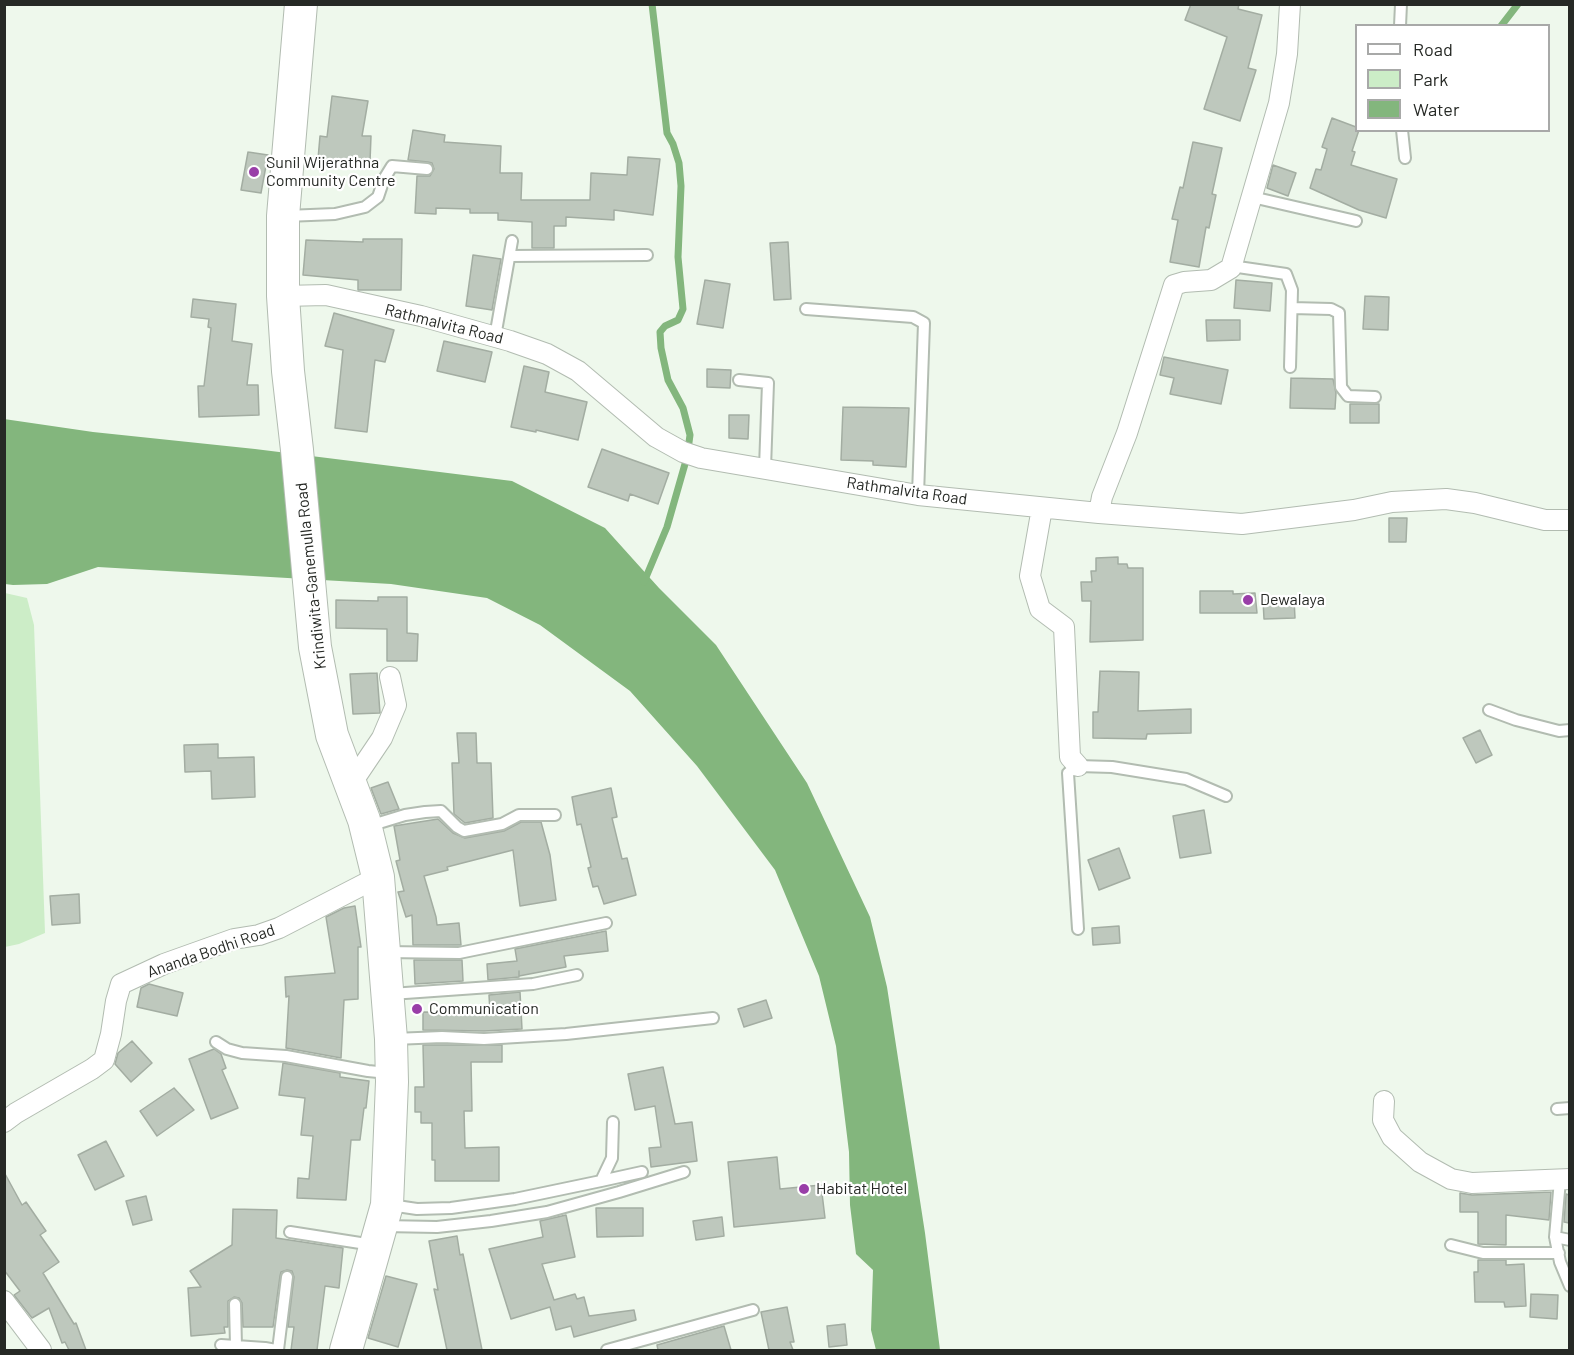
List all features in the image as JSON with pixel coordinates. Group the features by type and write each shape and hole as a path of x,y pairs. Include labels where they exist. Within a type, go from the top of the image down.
{"main road":[{"name":"Krindiwita-Ganemulla Road","path":"301,4 283,216 283,296 288,371 315,647 333,735 366,827 378,877 391,1039 392,1073 382,1225 348,1350"}],"street":[{"path":"1099,513 1102,497 1127,433 1174,285 1211,280 1231,268 1279,103 1287,54 1290,4"},
{"name":"Rathmalvita Road","path":"283,296 326,295 421,316 547,354 578,371 656,437 692,455 918,495 1042,508 1242,524 1354,510 1392,502 1446,499 1474,503 1545,520 1569,520"},
{"path":"1042,508 1030,576 1040,609 1065,627 1070,756 1078,766"},
{"path":"351,784 382,738 396,705 390,677"},
{"name":"Ananda Bodhi Road","path":"4,1122 104,1060 121,984 164,964 234,939 259,935 279,928 378,877"},
{"path":"1384,1101 1383,1120 1392,1137 1420,1161 1451,1179 1472,1183 1565,1179"},
{"path":"4,1301 41,1350"}],"lane":[{"path":"1400,24 1401,4"},
{"path":"1402,132 1405,158"},
{"path":"283,216 328,215 365,207 378,197 384,178 392,166 427,169"},
{"path":"1252,197 1356,221"},
{"path":"495,337 513,241"},
{"path":"510,256 647,255"},
{"path":"1231,266 1286,274 1292,290 1290,367"},
{"path":"1292,308 1331,309 1339,313 1341,387 1348,396 1375,397"},
{"path":"806,309 914,317 924,323 918,495"},
{"path":"739,380 768,383 765,468"},
{"path":"1489,710 1516,720 1559,731 1569,730"},
{"path":"1078,929 1068,773 1078,766 1112,767 1186,779 1226,796"},
{"path":"366,827 405,814 425,812 441,811 464,831 502,824 519,815 555,815"},
{"path":"385,952 459,953 606,923"},
{"path":"388,994 533,984 577,975"},
{"path":"391,1039 441,1037 483,1039 566,1034 713,1018"},
{"path":"216,1041 227,1049 242,1053 286,1056 368,1071 392,1073"},
{"path":"1557,1109 1569,1108"},
{"path":"600,1181 612,1158 613,1122"},
{"path":"382,1225 417,1209 451,1208 515,1199 642,1172"},
{"path":"290,1232 382,1225 437,1227 492,1221 547,1212 684,1172"},
{"path":"1565,1179 1555,1237 1569,1286"},
{"path":"1555,1237 1569,1240"},
{"path":"1451,1245 1483,1253 1558,1253"},
{"path":"220,1345 277,1350 287,1277"},
{"path":"235,1304 237,1346"},
{"path":"607,1350 753,1310"}],"green space":[{"path":"5,593 27,598 34,625 45,933 5,947"}],"water":[{"path":"4,419 93,432 255,449 512,481 605,528 659,588 716,645 807,783 870,917 887,987 925,1233 940,1350 876,1350 871,1330 873,1270 856,1254 850,1205 849,1152 836,1046 819,976 775,870 697,766 630,691 540,625 487,598 391,584 98,567 47,584 5,584"}],"building":[{"path":"1191,4 1239,4 1238,9 1262,15 1248,68 1256,70 1240,121 1204,109 1227,37 1185,20"},
{"path":"332,96 368,101 362,136 371,136 370,162 318,159 320,136 327,137"},
{"path":"1332,118 1355,127 1355,132 1358,132 1352,151 1355,152 1351,165 1397,179 1386,218 1359,210 1310,188 1316,169 1321,170 1327,149 1322,147"},
{"path":"413,130 445,135 444,142 501,146 500,173 522,173 521,200 590,200 591,173 627,175 628,157 660,159 653,215 614,210 614,220 566,217 566,226 554,226 554,248 532,248 532,222 498,220 498,213 470,213 470,209 436,208 436,214 415,213 417,176 430,176 434,169 432,163 408,160"},
{"path":"1193,142 1222,148 1212,194 1216,195 1209,228 1206,227 1199,267 1170,262 1178,220 1172,219 1180,187 1183,188"},
{"name":"Sunil Wijerathna Community Centre","path":"248,152 268,155 261,193 241,190"},
{"path":"1273,165 1296,173 1288,196 1267,188"},
{"path":"363,239 402,239 401,290 358,290 358,280 303,275 306,240 363,242"},
{"path":"788,242 791,299 774,300 770,243"},
{"path":"473,255 501,259 492,310 466,306"},
{"path":"705,280 730,284 723,328 697,324"},
{"path":"1236,280 1272,283 1270,311 1234,308"},
{"path":"1365,296 1389,297 1388,330 1363,329"},
{"path":"193,299 236,304 232,341 252,344 247,385 258,385 259,415 199,417 198,386 204,386 211,328 208,327 209,319 191,317"},
{"path":"334,313 394,330 385,362 375,360 367,432 335,428 343,350 325,346"},
{"path":"1206,320 1240,320 1240,340 1207,341"},
{"path":"444,341 492,352 485,382 437,371"},
{"path":"1164,357 1228,370 1221,404 1170,394 1174,378 1160,375"},
{"path":"524,366 549,372 545,392 587,402 578,440 536,430 536,432 511,427"},
{"path":"707,369 731,370 730,388 707,387"},
{"path":"1291,378 1333,379 1336,393 1335,409 1290,408"},
{"path":"1350,404 1379,404 1379,423 1350,423"},
{"path":"843,407 909,408 906,467 873,465 873,461 841,460"},
{"path":"729,415 749,415 748,439 729,438"},
{"path":"602,449 669,473 658,504 630,494 628,501 588,487"},
{"path":"1389,518 1407,518 1406,542 1389,542"},
{"path":"1118,557 1118,564 1127,564 1128,568 1143,568 1143,640 1090,642 1091,601 1082,601 1081,582 1092,582 1091,571 1096,571 1096,558"},
{"path":"1200,591 1255,593 1257,613 1200,613"},
{"path":"378,597 407,597 407,633 418,634 417,661 387,661 387,629 336,628 336,600 378,601"},
{"path":"1294,599 1295,618 1264,619 1263,600"},
{"path":"1100,671 1139,672 1138,711 1191,709 1191,733 1147,734 1146,739 1093,738 1093,712 1098,712"},
{"path":"377,673 380,713 353,714 350,674"},
{"path":"1480,730 1492,755 1476,763 1463,738"},
{"path":"457,733 476,733 477,763 491,763 493,818 465,823 454,814 452,763 459,763"},
{"path":"218,744 218,758 254,757 255,797 212,799 211,771 185,772 184,745"},
{"path":"388,782 399,809 381,814 371,788"},
{"path":"611,788 617,817 612,818 622,859 627,858 636,895 604,904 598,886 593,887 581,824 577,825 572,797"},
{"path":"1204,810 1211,853 1180,858 1173,816"},
{"path":"438,819 453,833 465,838 504,831 521,822 541,822 550,855 556,900 520,906 513,850 447,867 448,870 424,876 437,925 459,923 461,945 413,945 412,915 406,917 398,892 404,891 396,861 400,860 394,826"},
{"path":"1119,848 1130,878 1099,890 1088,860"},
{"path":"79,894 80,923 52,925 50,896"},
{"path":"355,906 361,947 358,947 358,999 344,1000 341,1058 286,1048 289,996 286,997 285,977 335,973 326,917 344,908"},
{"path":"1119,926 1120,943 1093,945 1092,928"},
{"path":"606,931 608,951 564,956 566,967 488,980 487,964 517,961 515,949"},
{"path":"414,960 462,960 463,981 415,984"},
{"path":"149,984 183,993 177,1016 137,1007 141,988"},
{"path":"520,992 522,1029 423,1030 423,1012 490,1013 489,995"},
{"path":"766,1000 772,1018 744,1027 738,1009"},
{"path":"132,1041 152,1063 131,1082 115,1064 118,1053"},
{"path":"423,1045 502,1045 502,1062 471,1062 472,1111 464,1111 465,1148 499,1147 499,1181 435,1181 435,1160 432,1160 432,1123 421,1123 421,1112 415,1112 415,1087 424,1087"},
{"path":"214,1049 221,1054 226,1068 222,1070 238,1108 211,1119 189,1059"},
{"path":"283,1063 340,1073 340,1077 369,1081 360,1140 351,1140 346,1200 297,1198 298,1178 309,1179 313,1136 301,1135 305,1098 279,1095"},
{"path":"663,1067 675,1124 692,1122 697,1161 651,1167 649,1148 661,1147 655,1106 635,1110 628,1074"},
{"path":"174,1088 194,1110 157,1136 140,1111"},
{"path":"106,1141 124,1176 95,1190 78,1155"},
{"name":"Habitat Hotel","path":"777,1157 780,1189 821,1185 825,1218 734,1227 728,1162"},
{"path":"4,1172 22,1205 26,1202 46,1231 40,1235 59,1262 43,1273 74,1324 76,1323 86,1350 69,1350 65,1342 62,1343 49,1308 32,1318 14,1295 20,1291 4,1270"},
{"path":"1551,1192 1549,1220 1506,1215 1506,1245 1478,1244 1478,1212 1460,1212 1460,1193 1472,1195"},
{"path":"1566,1194 1569,1195 1569,1223 1564,1222"},
{"path":"146,1196 152,1220 133,1225 126,1201"},
{"path":"596,1208 643,1208 643,1236 597,1237"},
{"path":"233,1209 277,1210 276,1238 343,1248 339,1288 325,1286 317,1350 291,1350 294,1327 288,1327 294,1277 292,1271 287,1270 281,1272 280,1276 273,1327 243,1327 242,1303 239,1298 234,1297 228,1301 228,1327 224,1327 225,1333 191,1336 188,1288 201,1287 190,1271 232,1245"},
{"path":"566,1215 575,1257 542,1264 554,1300 575,1294 577,1299 584,1297 589,1316 634,1310 636,1320 574,1337 571,1326 556,1330 550,1307 511,1319 489,1249 543,1237 540,1221"},
{"path":"722,1217 724,1236 696,1240 693,1221"},
{"path":"457,1236 460,1255 463,1254 482,1350 447,1350 434,1289 438,1290 429,1241"},
{"path":"1478,1260 1506,1260 1506,1265 1524,1264 1526,1306 1505,1307 1504,1302 1475,1302 1474,1272 1478,1272"},
{"path":"386,1276 417,1284 398,1347 368,1338"},
{"path":"1531,1294 1558,1295 1557,1319 1530,1317"},
{"path":"787,1307 794,1342 790,1342 793,1350 769,1350 761,1312"},
{"path":"845,1324 847,1345 829,1347 827,1326"},
{"path":"724,1326 731,1350 658,1350 657,1345"}],"waterway":[{"path":"644,582 667,527 687,457 690,435 683,408 668,380 661,348 660,332 665,326 678,320 683,309 678,257 681,186 679,163 667,133 652,4"},
{"path":"1503,24 1518,4"}],"place":[{"name":"Sunil Wijerathna Community Centre","path":"254,172"},
{"name":"Dewalaya","path":"1248,600"},
{"name":"Communication","path":"417,1009"},
{"name":"Habitat Hotel","path":"804,1189"}]}
